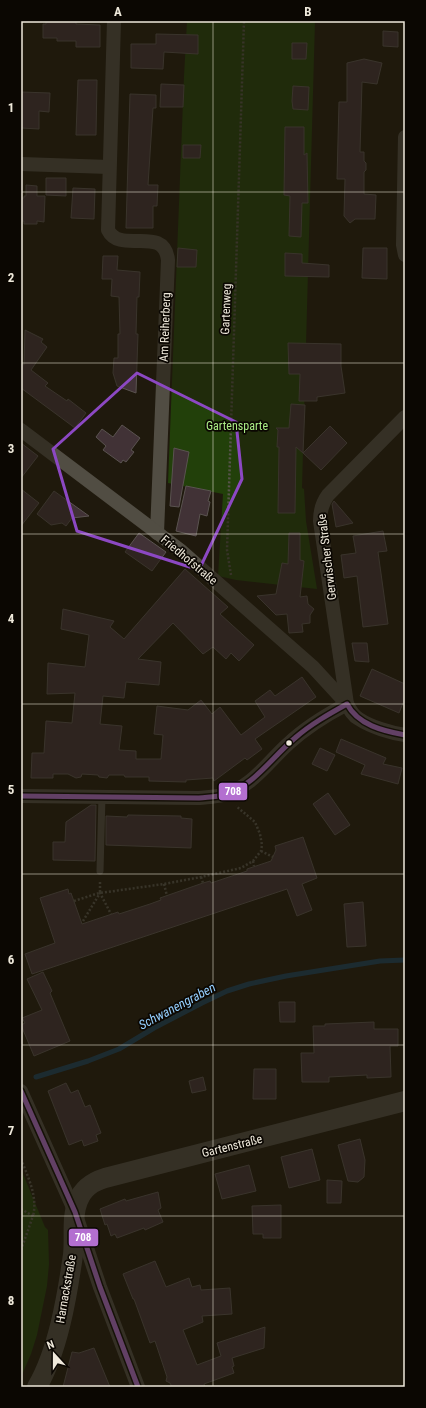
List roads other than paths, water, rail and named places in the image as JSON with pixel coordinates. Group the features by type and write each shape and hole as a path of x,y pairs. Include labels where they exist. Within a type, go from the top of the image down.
{"street":[{"name":"Am Reiherberg","path":"114,21 107,227 112,237 119,240 156,242 165,250 167,256 157,533"},
{"path":"405,137 403,245 405,255"},
{"path":"21,164 109,167"},
{"name":"Gerwischer Straße","path":"347,704 320,521 321,510 328,495 405,417"},
{"name":"Friedhofstraße","path":"21,430 180,550 313,668 347,704 354,716 374,726 405,735"},
{"path":"21,796 199,798 224,795 244,786 289,743 315,723 347,704"},
{"path":"21,1091 75,1212 100,1287 138,1387"},
{"name":"Gartenstraße","path":"75,1212 81,1194 95,1181 405,1101"},
{"name":"Harnackstraße","path":"37,1387 49,1361 56,1340 73,1254 75,1212"}],"lane":[{"path":"100,871 102,796"}],"waterway":[{"name":"Schwanengraben","path":"36,1077 88,1061 119,1049 154,1028 202,1003 227,991 249,984 286,976 380,961 405,960"}],"park label":[{"name":"Gartensparte","path":"237,426"}]}
